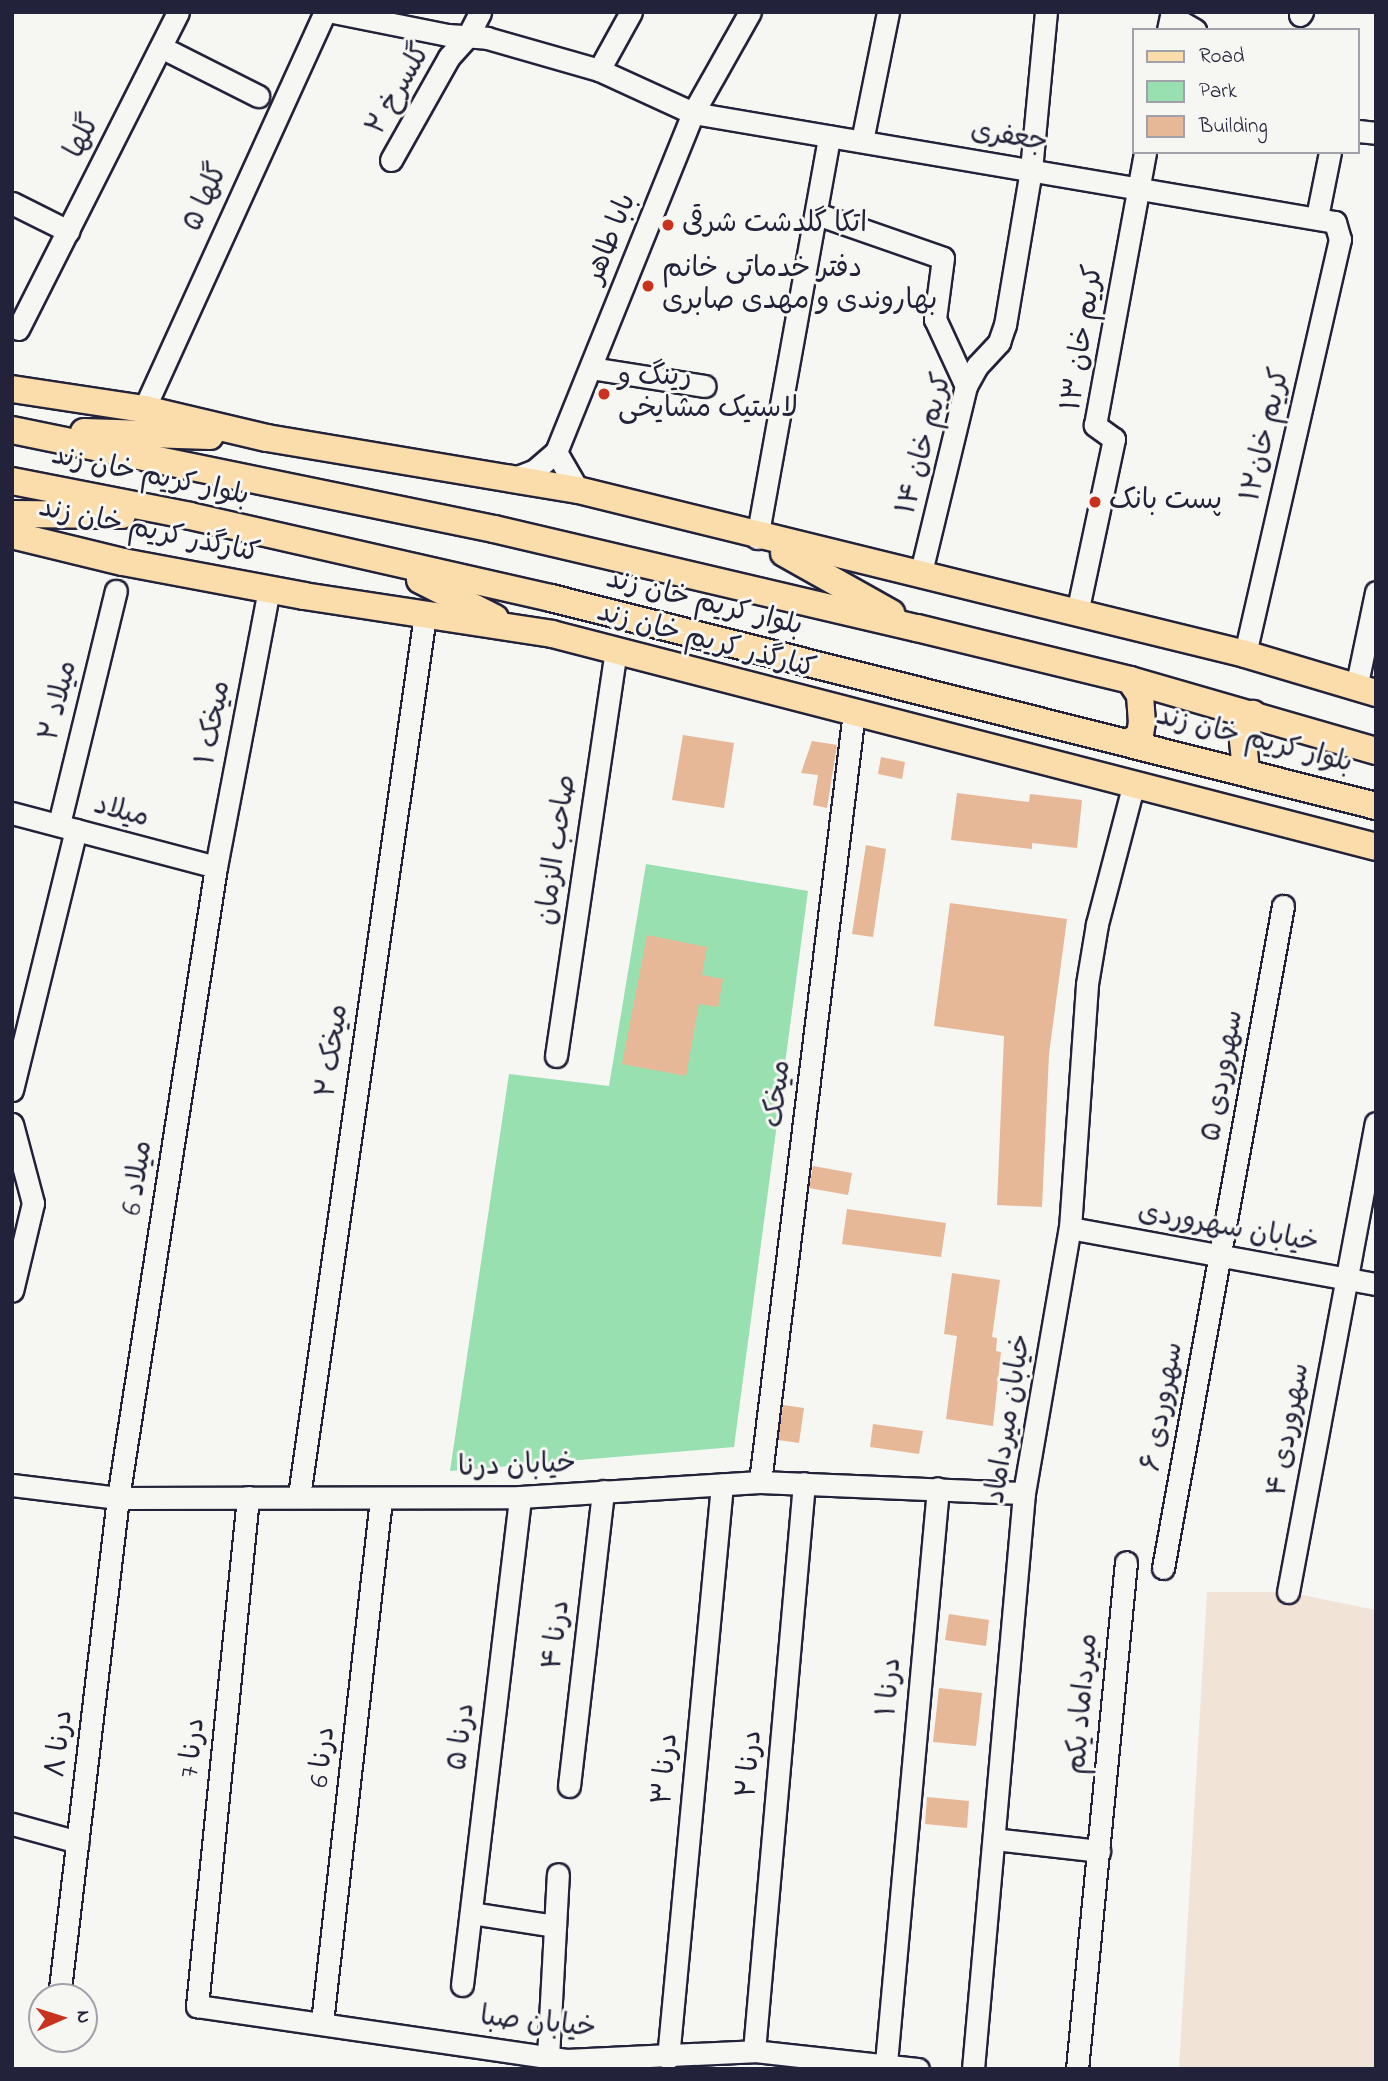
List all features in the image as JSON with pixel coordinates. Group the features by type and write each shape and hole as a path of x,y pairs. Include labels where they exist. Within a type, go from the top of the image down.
{"main road":[{"path":"12,388 144,409 267,438 517,477 578,490 757,538 1245,654 1366,690"},
{"path":"12,430 267,438"},
{"name":"بلوار کریم خان زند","path":"12,430 494,529 917,628 1130,680 1376,751"},
{"name":"بلوار کریم خان زند","path":"12,481 190,516 384,562 1246,770 1376,806"},
{"path":"12,514 190,516"},
{"name":"کنارگذر کریم خان زند","path":"12,536 269,589 517,629 616,651 1376,847"},
{"path":"757,538 917,628"},
{"path":"384,562 517,629"},
{"path":"1130,680 1140,695 1142,723 1140,735 1130,742"},
{"path":"1246,770 1243,740 1253,714"}],"street":[{"name":"گلها","path":"19,329 178,12"},
{"name":"گلها ۵","path":"144,409 325,12"},
{"name":"جعفری","path":"333,12 468,36 599,70 693,113 1317,217 1339,227"},
{"name":"گلسرخ ۲","path":"391,160 449,57 468,36 480,12"},
{"path":"599,70 631,12"},
{"name":"بابا طاهر","path":"556,452 693,113 750,12"},
{"path":"862,141 888,12"},
{"name":"کریم خان ۱۴","path":"920,576 966,386 977,366 999,342 1005,325 1031,170 1046,12"},
{"path":"1168,28 1171,16 1192,28"},
{"path":"160,47 258,96"},
{"path":"757,538 829,136"},
{"path":"1138,187 1145,154"},
{"path":"1317,217 1330,154"},
{"name":"کریم خان ۱۳","path":"1077,613 1114,439 1095,425 1138,187"},
{"path":"12,203 68,231"},
{"path":"817,214 943,258 935,318 966,386"},
{"name":"کریم خان۱۲","path":"1245,654 1340,239 1339,227"},
{"path":"591,368 705,386"},
{"path":"517,477 535,470 556,452 578,490"},
{"name":"میخک ۱","path":"216,867 269,589"},
{"name":"میلاد ۲","path":"12,1090 116,591"},
{"path":"1366,690 1376,592"},
{"name":"میخک ۲","path":"299,1496 425,615"},
{"name":"صاحب الزمان","path":"556,1056 616,651"},
{"name":"میخک","path":"761,1482 854,712"},
{"name":"خیابان میرداماد","path":"973,2069 1024,1493 1069,1228 1087,984 1097,924 1134,783"},
{"name":"میلاد","path":"12,813 216,867"},
{"name":"میلاد 6","path":"118,1498 216,867"},
{"name":"سهروردی ۵","path":"1219,1256 1283,906"},
{"name":"سهروردی ۴","path":"1288,1592 1376,1123"},
{"path":"12,1124 33,1203 12,1291"},
{"name":"خیابان سهروردی","path":"1069,1228 1376,1284"},
{"name":"سهروردی ۶","path":"1163,1567 1219,1256"},
{"name":"خیابان درنا","path":"12,1485 118,1498 520,1497 761,1482 1024,1493"},
{"name":"درنا ۲","path":"754,2051 804,1483"},
{"name":"درنا ۳","path":"668,2058 722,1485"},
{"name":"درنا ۱","path":"886,2063 937,1488"},
{"name":"درنا ۴","path":"569,1786 603,1491"},
{"name":"درنا 7","path":"197,2006 248,1497"},
{"name":"درنا ۵","path":"462,1985 520,1497"},
{"name":"درنا ۸","path":"61,1983 118,1498"},
{"name":"درنا 6","path":"322,2022 381,1499"},
{"name":"میرداماد یکم","path":"1077,2069 1126,1562"},
{"path":"12,1824 78,1842"},
{"path":"993,1839 1099,1851"},
{"path":"548,2057 558,1874"},
{"path":"471,1913 555,1926"},
{"name":"خیابان صبا","path":"197,2006 322,2022 548,2057 668,2058 754,2051 886,2063 918,2069"}],"shaded area":[{"path":"1207,1592 1288,1592 1376,1610 1376,2069 1179,2069"}],"green space":[{"path":"646,864 808,891 734,1447 450,1471 509,1074 609,1086"}],"building":[{"path":"683,735 734,743 724,808 672,800"},
{"path":"812,741 837,745 827,808 813,805 818,775 801,773"},
{"path":"881,757 905,762 902,779 878,774"},
{"path":"957,793 1029,802 1030,794 1082,800 1077,848 1032,843 1032,849 951,840"},
{"path":"866,845 886,849 873,937 852,934"},
{"path":"950,903 1067,919 1049,1054 1042,1207 997,1205 1004,1036 934,1026"},
{"path":"647,935 707,947 702,975 723,979 718,1007 699,1004 686,1076 622,1064"},
{"path":"813,1166 852,1173 848,1195 809,1188"},
{"path":"847,1209 946,1223 941,1257 842,1244"},
{"path":"952,1273 1000,1280 992,1337 997,1338 996,1351 1001,1352 993,1426 946,1419 957,1336 944,1334"},
{"path":"783,1405 804,1408 799,1443 778,1440"},
{"path":"873,1424 923,1431 919,1454 870,1447"},
{"path":"949,1614 989,1620 986,1646 945,1640"},
{"path":"939,1688 982,1693 976,1746 933,1742"},
{"path":"927,1797 969,1801 967,1828 925,1824"}],"place":[{"name":"اتکا گلدشت شرقی","path":"668,225"},
{"name":"دفتر خدماتی خانم بهاروندی و مهدی صابری","path":"648,286"},
{"name":"رینگ و لاستیک مشایخی","path":"604,394"},
{"name":"پست بانک","path":"1095,502"}]}
